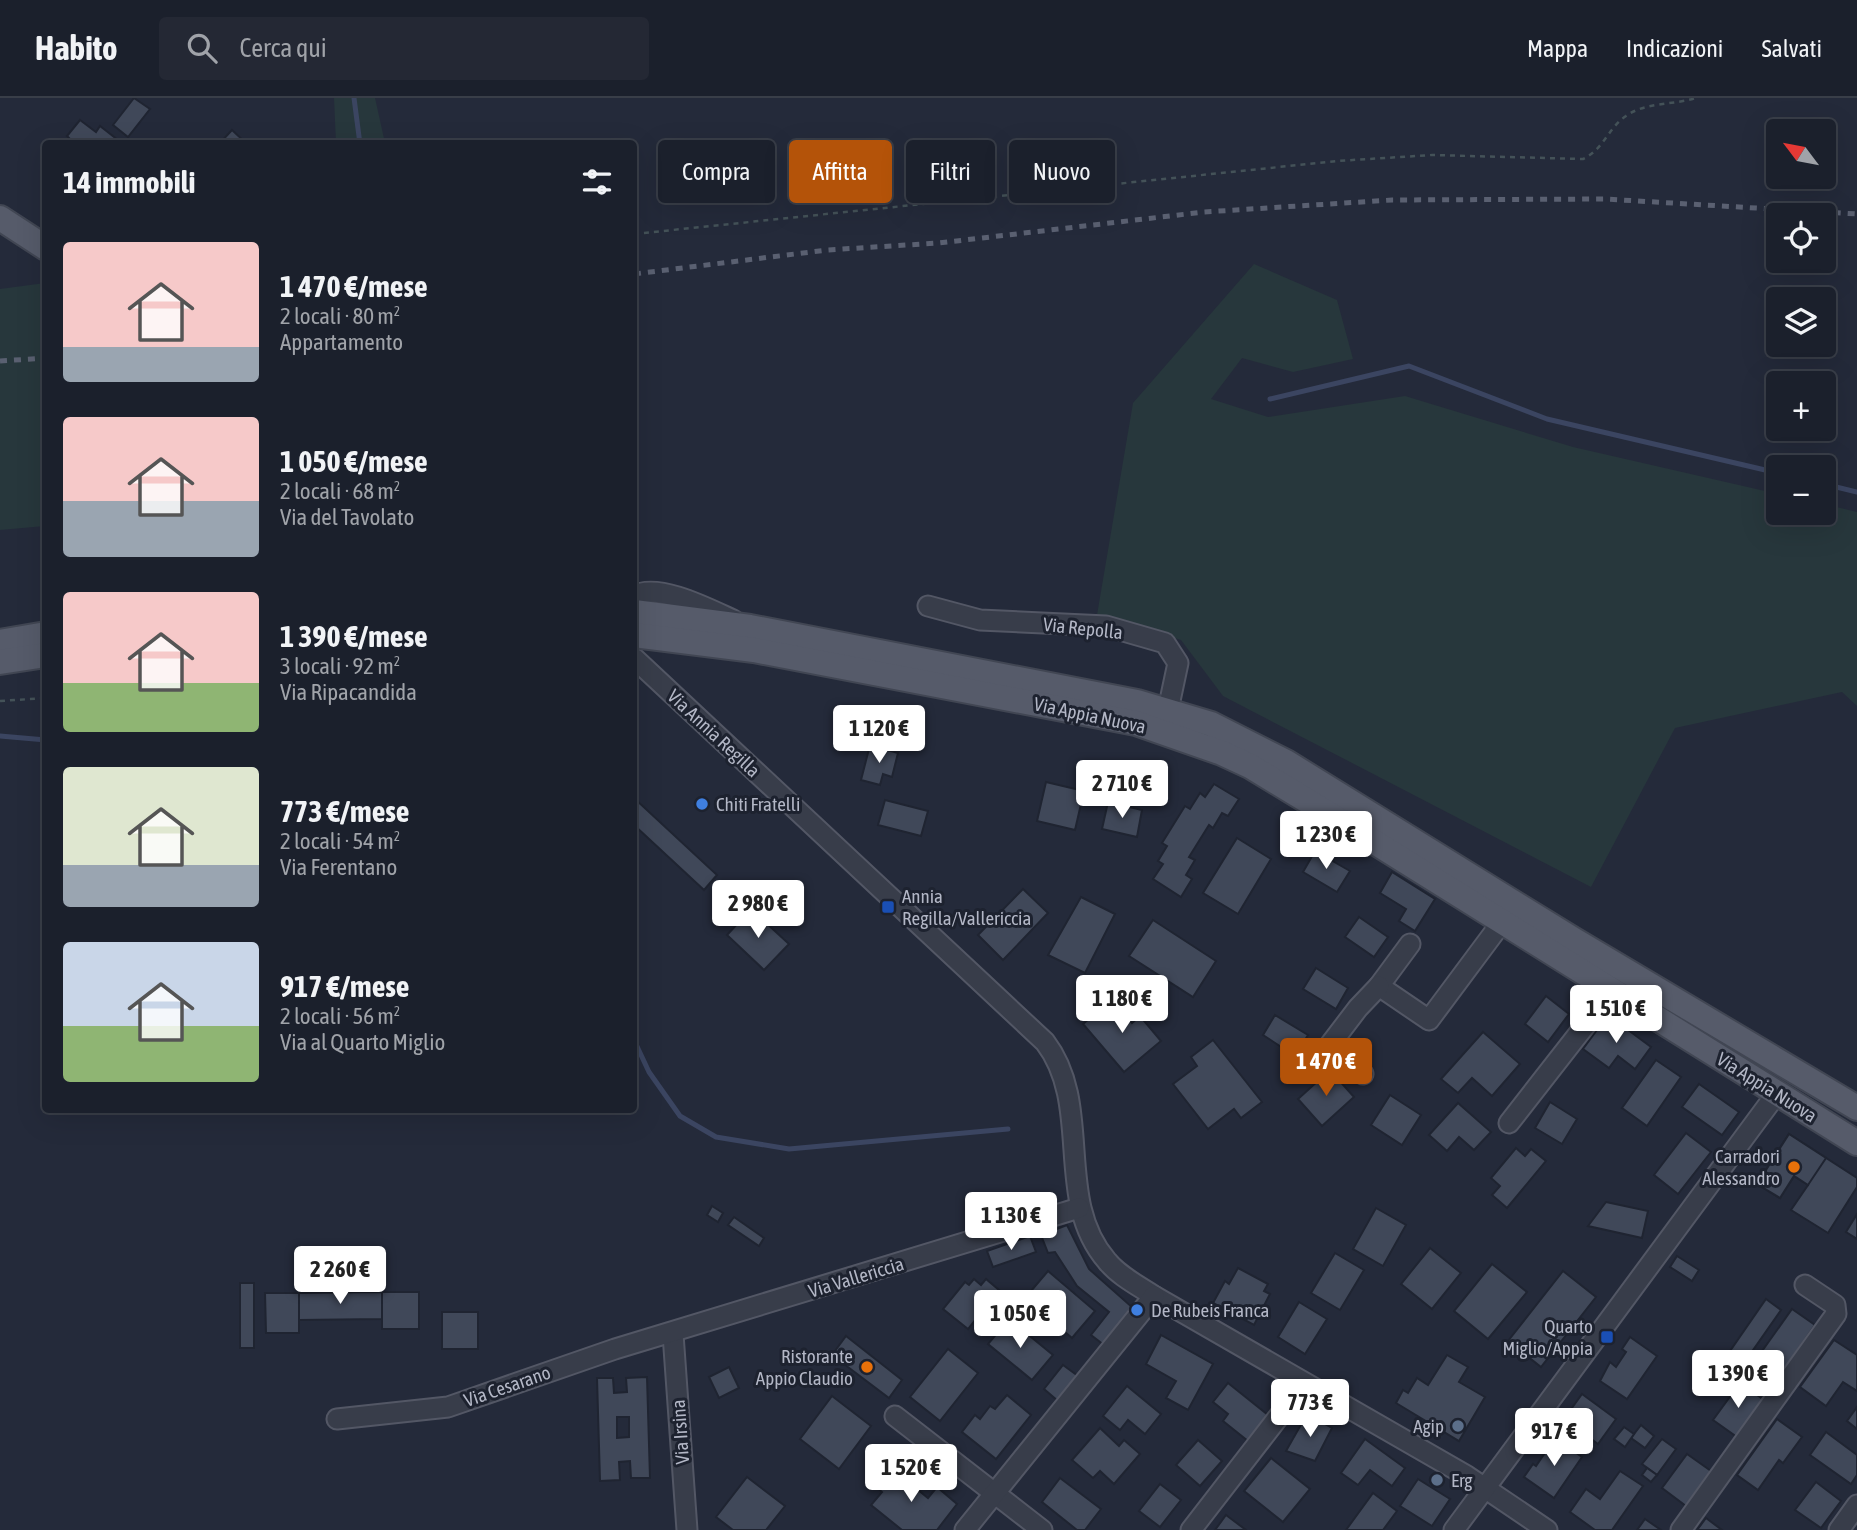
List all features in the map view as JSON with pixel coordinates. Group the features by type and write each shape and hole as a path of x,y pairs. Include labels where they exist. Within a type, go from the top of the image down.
{"main road":[{"path":"0,218 42,245"},
{"name":"Via Appia Nuova","path":"637,612 750,627 1168,710 1233,734 1286,762 1574,940 1857,1108"},
{"name":"Via Appia Nuova","path":"637,635 754,650 1136,723 1250,766 1857,1143"},
{"path":"0,642 42,639"},
{"path":"0,662 42,640"},
{"path":"1768,1055 1777,1075 1777,1093"}],"street":[{"path":"637,595 645,591 670,596 750,627"},
{"name":"Via Repolla","path":"928,606 979,620 1106,626 1165,643 1178,663 1168,710"},
{"name":"Via Annia Regilla","path":"637,661 1045,1042 1060,1072 1068,1102 1079,1208 1089,1235 1106,1260 1154,1296 1485,1487 1547,1530"},
{"path":"1379,986 1429,1020 1502,922"},
{"path":"1363,1074 1326,1050 1410,944"},
{"path":"1509,1123 1612,991"},
{"path":"1454,1530 1777,1093"},
{"name":"Via Vallericcia","path":"673,1334 1079,1208"},
{"path":"1681,1530 1828,1329 1836,1314 1835,1305 1805,1285"},
{"path":"965,1530 1154,1296"},
{"name":"Via Cesarano","path":"337,1419 448,1407 615,1349 673,1334"},
{"name":"Via Irsina","path":"673,1334 687,1530"},
{"path":"1191,1530 1304,1384"},
{"path":"895,1416 1042,1530"},
{"path":"1839,1530 1857,1505"}],"path":[{"path":"637,234 1337,161 1432,155 1583,159 1595,153 1626,116 1646,107 1675,104 1696,98"},
{"path":"0,701 42,698"}],"shaded area":[{"path":"334,98 375,98 384,140 336,140"},
{"path":"1254,264 1337,300 1353,359 1293,372 1242,358 1211,399 1268,417 1405,396 1573,447 1766,491 1766,525 1836,525 1836,507 1857,512 1857,706 1842,692 1675,728 1591,887 1223,696 1181,640 1097,615 1133,403"},
{"path":"42,283 42,526 0,530 0,289"}],"building":[{"path":"134,98 150,109 128,137 113,125"},
{"path":"80,120 96,132 100,126 118,140 71,140 67,136"},
{"path":"232,130 243,140 223,140"},
{"path":"870,745 898,753 892,777 883,774 880,785 861,780"},
{"path":"1046,782 1084,791 1075,830 1037,821"},
{"path":"1214,784 1239,799 1228,816 1222,813 1213,828 1209,825 1189,857 1195,860 1186,875 1192,879 1181,897 1153,879 1163,864 1158,861 1167,846 1162,843 1185,806 1190,809 1200,793 1205,797"},
{"path":"885,800 928,811 921,836 878,825"},
{"path":"637,801 717,875 704,890 637,828"},
{"path":"1108,802 1142,810 1137,837 1102,829"},
{"path":"1237,838 1271,859 1238,914 1203,893"},
{"path":"1315,851 1350,871 1337,892 1303,872"},
{"path":"1392,872 1435,899 1415,931 1399,921 1406,909 1380,893"},
{"path":"1023,889 1048,913 1003,960 978,935"},
{"path":"1081,897 1115,914 1085,973 1048,955"},
{"path":"751,909 789,944 764,970 727,935"},
{"path":"1359,917 1388,937 1374,957 1345,937"},
{"path":"1153,920 1216,961 1193,997 1129,956"},
{"path":"1316,968 1348,988 1336,1009 1303,989"},
{"path":"1546,996 1569,1014 1548,1042 1525,1024"},
{"path":"1112,999 1132,1023 1140,1016 1161,1041 1124,1072 1083,1024"},
{"path":"1275,1015 1308,1035 1295,1056 1263,1035"},
{"path":"1608,1015 1651,1047 1635,1069 1618,1056 1609,1068 1583,1049"},
{"path":"1483,1032 1520,1064 1492,1096 1472,1078 1458,1093 1441,1079"},
{"path":"1213,1040 1262,1102 1241,1118 1234,1109 1208,1129 1173,1084 1197,1066 1191,1057"},
{"path":"1656,1060 1681,1077 1647,1126 1622,1108"},
{"path":"1330,1070 1354,1097 1322,1126 1298,1099"},
{"path":"1699,1084 1739,1112 1722,1135 1682,1107"},
{"path":"1390,1095 1421,1115 1402,1145 1371,1125"},
{"path":"1550,1102 1577,1119 1562,1144 1535,1128"},
{"path":"1458,1103 1491,1132 1474,1150 1459,1137 1447,1151 1429,1135"},
{"path":"1686,1133 1711,1152 1678,1194 1654,1175"},
{"path":"1789,1134 1857,1178 1857,1187 1828,1233 1791,1210 1808,1185 1794,1176 1780,1198 1757,1184"},
{"name":"Carradori Alessandro","path":"1789,1134 1826,1158 1808,1185 1794,1176 1780,1198 1757,1184"},
{"path":"1516,1148 1525,1156 1531,1149 1546,1161 1507,1208 1492,1195 1500,1186 1491,1178"},
{"path":"1606,1202 1648,1211 1642,1238 1588,1226"},
{"path":"712,1206 723,1213 718,1222 707,1215"},
{"path":"1376,1208 1406,1225 1383,1266 1353,1249"},
{"path":"1857,1214 1857,1239 1846,1232"},
{"path":"734,1217 764,1238 759,1246 728,1225"},
{"path":"1067,1225 1089,1269 1133,1308 1104,1345 1091,1335 1109,1312 1077,1286 1055,1252 1048,1253 1041,1235"},
{"path":"1030,1236 1036,1252 993,1267 987,1251"},
{"path":"1430,1248 1461,1273 1432,1309 1401,1284"},
{"path":"1335,1253 1364,1270 1340,1310 1311,1293"},
{"path":"1677,1256 1699,1270 1692,1281 1670,1267"},
{"path":"1492,1264 1527,1292 1488,1339 1454,1311"},
{"path":"1238,1268 1268,1284 1264,1291 1270,1294 1254,1325 1213,1303 1225,1281 1229,1284"},
{"path":"1048,1271 1095,1311 1072,1338 1025,1298"},
{"path":"1563,1271 1596,1297 1541,1367 1508,1341"},
{"path":"974,1279 981,1285 986,1279 999,1290 968,1329 943,1309 965,1282 969,1285"},
{"path":"240,1283 254,1283 254,1348 240,1348"},
{"path":"382,1292 382,1319 299,1320 299,1293"},
{"path":"382,1292 419,1292 419,1329 382,1329"},
{"path":"265,1293 299,1293 299,1333 266,1333"},
{"path":"1766,1299 1781,1310 1723,1393 1708,1383"},
{"path":"1299,1302 1327,1319 1305,1354 1278,1337"},
{"path":"1792,1309 1815,1325 1783,1371 1760,1354"},
{"path":"442,1312 478,1312 478,1349 442,1349"},
{"path":"1009,1319 1053,1355 1032,1380 988,1344"},
{"path":"1161,1335 1213,1364 1188,1410 1166,1398 1176,1381 1146,1364"},
{"name":"Ristorante Appio Claudio","path":"846,1336 902,1380 889,1398 832,1355"},
{"path":"1630,1337 1657,1356 1627,1399 1600,1381 1610,1362 1616,1367 1626,1352 1622,1349"},
{"path":"1834,1340 1857,1355 1857,1391 1843,1382 1826,1406 1800,1387"},
{"path":"948,1349 978,1373 940,1421 910,1397"},
{"path":"1447,1355 1468,1367 1459,1382 1485,1397 1459,1441 1396,1403 1403,1390 1408,1393 1417,1378 1428,1385"},
{"path":"1063,1365 1078,1376 1058,1401 1044,1389"},
{"path":"729,1367 739,1388 719,1398 709,1377"},
{"path":"647,1377 650,1478 631,1478 630,1461 619,1462 620,1480 600,1481 597,1378 613,1378 614,1393 627,1392 626,1378","holes":["617,1417 629,1417 629,1437 617,1438"]},
{"path":"1228,1383 1268,1415 1248,1441 1223,1421 1228,1414 1213,1402"},
{"path":"1740,1383 1764,1400 1737,1437 1713,1420"},
{"path":"1127,1386 1161,1414 1145,1434 1128,1420 1120,1430 1103,1416"},
{"path":"1582,1394 1616,1419 1598,1444 1564,1419"},
{"path":"1007,1395 1031,1415 996,1459 962,1432 975,1415 980,1419 990,1406 995,1409"},
{"path":"832,1396 871,1426 839,1469 800,1439"},
{"path":"1857,1407 1857,1429 1847,1421"},
{"path":"1307,1414 1332,1428 1315,1461 1286,1451"},
{"path":"1777,1419 1802,1437 1783,1463 1779,1460 1758,1490 1737,1475"},
{"path":"1641,1425 1654,1436 1645,1448 1631,1438"},
{"path":"1624,1427 1634,1434 1625,1447 1614,1439"},
{"path":"1100,1428 1119,1446 1124,1440 1140,1454 1114,1484 1100,1471 1093,1478 1072,1460"},
{"path":"1826,1432 1857,1455 1857,1475 1851,1484 1810,1455"},
{"path":"1555,1438 1582,1457 1554,1498 1524,1477 1533,1464 1536,1466"},
{"path":"1365,1439 1405,1468 1392,1486 1370,1470 1358,1485 1341,1473"},
{"path":"1662,1439 1676,1449 1657,1475 1642,1464"},
{"path":"1198,1440 1222,1461 1200,1486 1176,1465"},
{"path":"1687,1454 1711,1471 1686,1506 1662,1488"},
{"path":"1271,1458 1310,1489 1283,1522 1244,1491"},
{"path":"890,1467 928,1498 937,1487 957,1504 937,1530 902,1530 871,1505 882,1492 875,1486"},
{"path":"1647,1468 1657,1475 1651,1482 1642,1475"},
{"path":"1620,1471 1643,1486 1612,1530 1595,1530 1570,1512 1586,1489 1600,1499"},
{"path":"747,1477 785,1506 766,1530 733,1530 716,1517"},
{"path":"1060,1478 1101,1509 1085,1530 1077,1530 1042,1502"},
{"path":"1418,1479 1450,1499 1432,1526 1400,1506"},
{"path":"1816,1482 1841,1501 1821,1528 1795,1510"},
{"path":"1160,1484 1181,1500 1160,1527 1139,1511"},
{"path":"1373,1493 1397,1511 1383,1530 1346,1530"},
{"path":"1226,1515 1246,1530 1215,1530"},
{"path":"1706,1518 1722,1530 1697,1530"},
{"path":"1645,1519 1661,1530 1637,1530"}],"waterway":[{"path":"354,98 359,140"},
{"path":"1270,399 1409,366 1547,419 1766,470"},
{"path":"1836,487 1857,492"},
{"path":"0,736 42,740"},
{"path":"637,1046 649,1072 680,1116 716,1137 789,1149 1008,1129"}],"railway":[{"path":"637,274 827,250 939,243 1204,212 1392,200 1604,199 1857,214"},
{"path":"0,361 42,358"}],"place":[{"name":"Chiti Fratelli","path":"702,804"},
{"name":"Annia Regilla/Vallericcia","path":"888,907"},
{"name":"Carradori Alessandro","path":"1794,1167"},
{"name":"De Rubeis Franca","path":"1137,1310"},
{"name":"Quarto Miglio/Appia","path":"1607,1337"},
{"name":"Ristorante Appio Claudio","path":"867,1367"},
{"name":"Agip","path":"1458,1426"},
{"name":"Erg","path":"1437,1480"}]}
